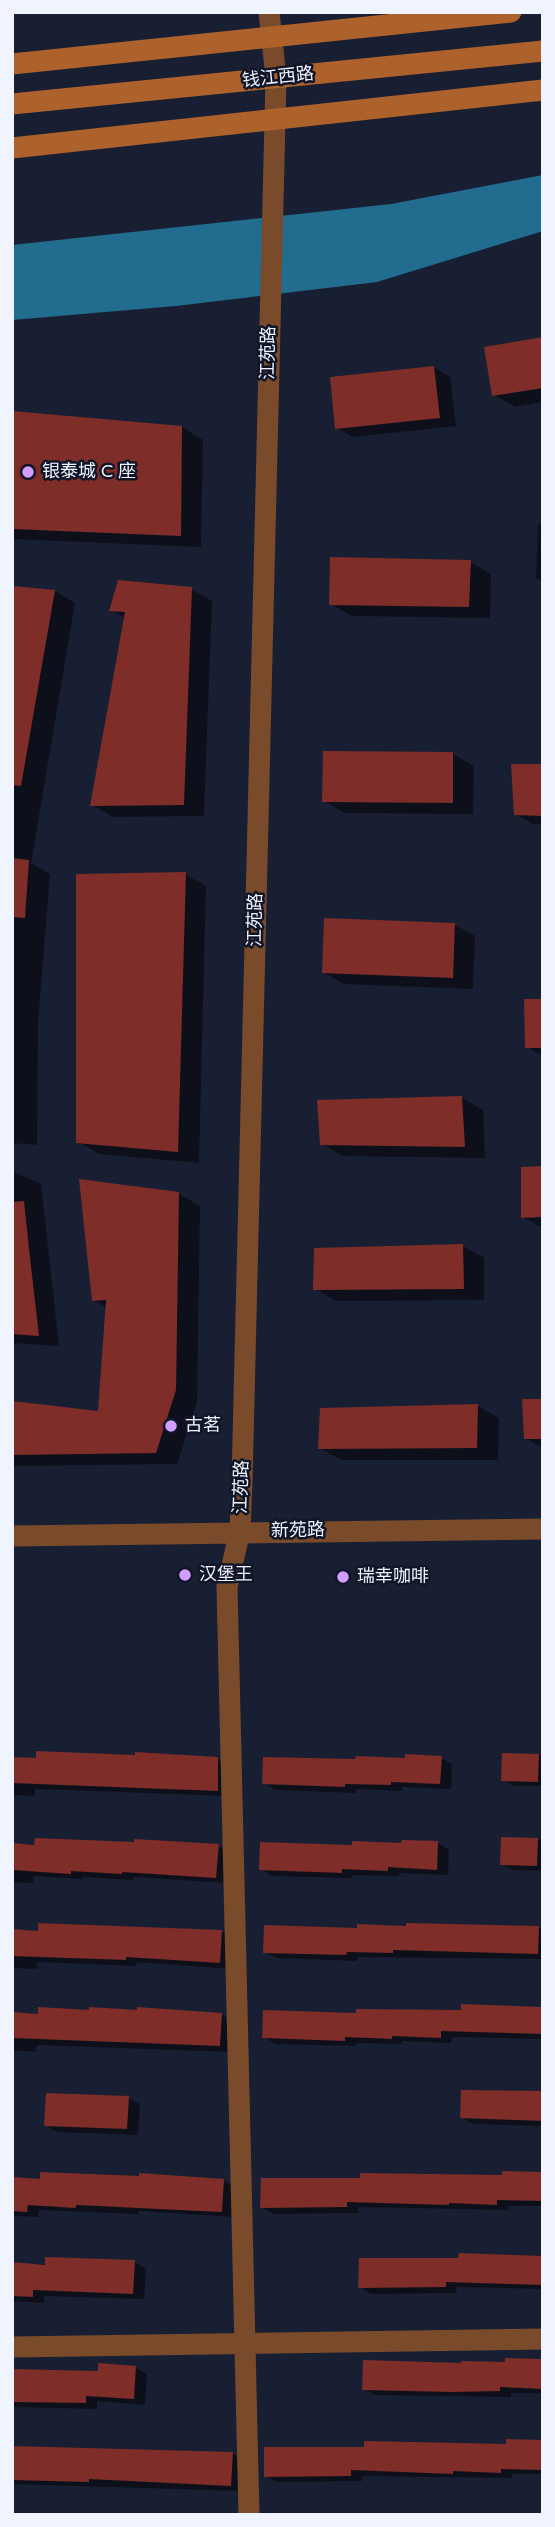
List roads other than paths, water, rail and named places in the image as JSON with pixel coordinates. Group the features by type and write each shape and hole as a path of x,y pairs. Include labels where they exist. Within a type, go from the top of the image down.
{"main road":[{"path":"12,65 511,12"},
{"name":"钱江西路","path":"12,104 543,51"},
{"path":"12,148 543,90"}],"street":[{"name":"江苑路","path":"249,2515 227,1587 240,1531 276,78 269,12"},
{"name":"新苑路","path":"12,1536 543,1529"},
{"path":"12,2347 543,2339"}],"water":[{"path":"543,175 543,231 377,282 176,306 12,320 12,245 391,204"}],"place":[{"name":"银泰城 C 座","path":"28,472"},
{"name":"古茗","path":"171,1426"},
{"name":"汉堡王","path":"185,1575"},
{"name":"瑞幸咖啡","path":"343,1577"}]}
